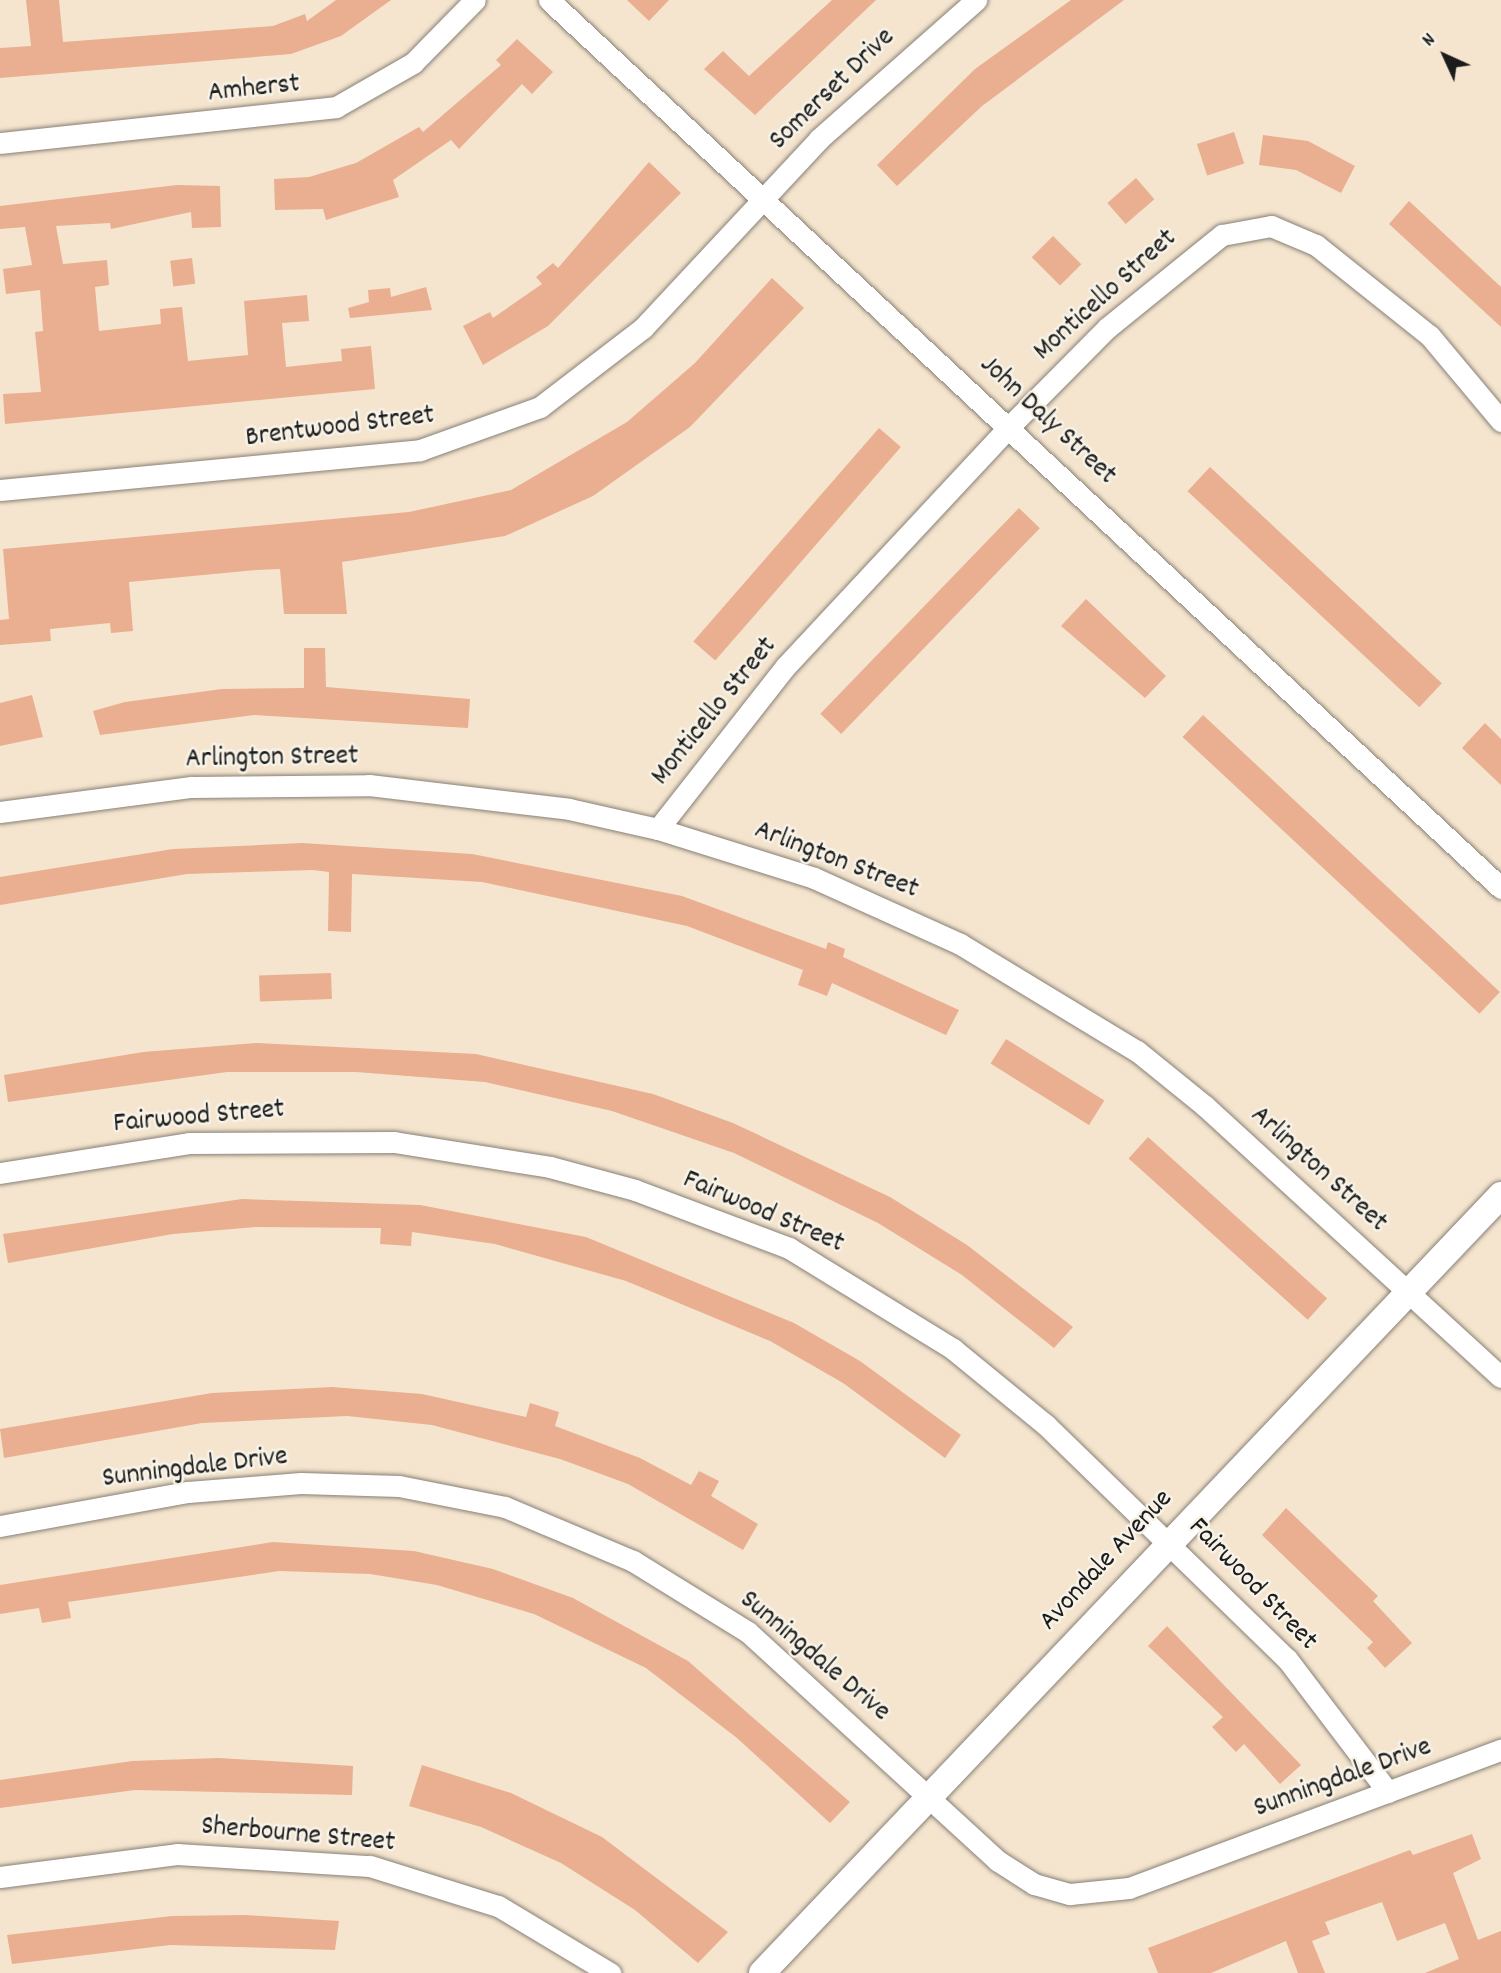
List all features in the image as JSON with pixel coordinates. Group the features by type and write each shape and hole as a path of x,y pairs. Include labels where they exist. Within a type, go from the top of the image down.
{"street":[{"name":"Amherst","path":"0,144 336,107 413,63 475,0"},
{"name":"John Daly Street","path":"549,0 1011,425 1501,888"},
{"name":"Somerset Drive","path":"764,196 897,66 976,0"},
{"name":"Brentwood Street","path":"0,490 389,455 502,425 603,364 764,196"},
{"name":"Monticello Street","path":"658,829 786,666 1011,425 1107,328 1205,245 1259,225 1316,246 1388,299 1455,362 1501,421"},
{"name":"Arlington Street","path":"0,812 191,787 369,785 482,795 658,829 870,901 1065,1003 1205,1105 1407,1294 1501,1377"},
{"name":"Fairwood Street","path":"0,1173 189,1143 314,1138 481,1153 635,1190 789,1248 881,1300 1007,1392 1170,1541 1287,1659 1388,1792"},
{"name":"Avondale Avenue","path":"762,1973 1501,1195"},
{"name":"Sunningdale Drive","path":"0,1526 188,1493 301,1483 399,1486 505,1507 572,1531 694,1595 793,1668 929,1797 1018,1876 1051,1890 1088,1895 1129,1888 1501,1750"},
{"name":"Sherbourne Street","path":"0,1877 187,1854 370,1866 498,1906 610,1973"}],"building":[{"path":"26,0 59,0 63,42 273,26 305,14 307,21 336,0 391,0 341,36 291,54 0,78 0,48 31,46"},
{"path":"627,0 669,0 649,21"},
{"path":"832,0 876,0 755,115 704,69 723,51 749,76"},
{"path":"1071,0 1124,0 982,106 897,186 877,165 975,69"},
{"path":"517,39 553,72 532,94 522,84 459,149 451,140 393,180 399,197 326,220 323,209 275,210 274,179 309,177 356,163 419,127 423,132 501,65 496,60"},
{"path":"1234,132 1244,163 1207,175 1197,144"},
{"path":"1263,135 1308,141 1355,166 1341,193 1296,170 1259,165"},
{"path":"649,162 681,193 548,326 483,365 463,326 490,312 493,318 542,284 536,277 553,263 558,268"},
{"path":"1136,178 1154,199 1126,224 1107,203"},
{"path":"177,185 220,186 221,227 192,228 191,212 111,229 110,223 56,226 63,264 107,260 109,285 95,287 99,331 161,324 160,309 182,307 188,361 248,355 244,301 307,295 309,321 282,323 286,367 342,361 341,349 371,346 375,389 5,424 3,394 41,392 35,332 43,331 40,290 6,294 3,269 32,265 25,227 0,229 0,206"},
{"path":"1409,201 1501,287 1501,327 1389,224"},
{"path":"1053,236 1081,264 1060,285 1032,257"},
{"path":"192,258 195,284 173,286 170,261"},
{"path":"772,278 804,308 690,427 593,496 505,536 342,562 347,614 284,614 280,569 257,570 129,582 133,631 111,633 110,623 50,629 51,641 0,645 0,620 9,619 3,549 409,512 511,490 627,422 695,363"},
{"path":"426,287 432,310 350,318 348,308 369,302 368,290 390,288 391,297"},
{"path":"879,428 901,447 715,661 693,642"},
{"path":"1210,467 1442,683 1419,707 1187,491"},
{"path":"1019,508 1040,528 841,734 820,714"},
{"path":"1086,599 1166,676 1145,698 1061,626"},
{"path":"304,648 325,648 326,687 470,699 468,728 254,715 100,735 93,711 125,702 222,689 304,688"},
{"path":"32,695 43,737 0,746 0,703"},
{"path":"1203,715 1500,992 1479,1014 1183,737"},
{"path":"1485,723 1501,739 1501,785 1462,748"},
{"path":"302,843 472,854 682,896 826,949 828,942 845,949 843,957 959,1010 946,1035 832,983 827,996 798,985 803,970 687,926 482,882 352,874 351,932 328,931 329,872 313,870 187,874 0,905 0,877 173,849"},
{"path":"331,973 332,999 260,1001 259,976"},
{"path":"1006,1039 1104,1100 1089,1125 991,1064"},
{"path":"257,1043 476,1054 653,1094 733,1123 890,1197 967,1245 1073,1327 1054,1348 962,1275 878,1223 734,1153 612,1111 485,1082 356,1072 227,1072 8,1102 4,1075 143,1052"},
{"path":"1148,1137 1327,1298 1308,1320 1129,1159"},
{"path":"242,1199 420,1205 586,1237 794,1323 860,1361 961,1435 945,1458 843,1383 770,1341 626,1281 495,1244 412,1232 411,1246 380,1244 381,1228 256,1227 173,1234 8,1263 3,1234"},
{"path":"332,1387 422,1394 526,1417 530,1403 559,1412 555,1426 640,1458 691,1485 699,1471 719,1481 711,1496 758,1524 743,1550 628,1484 560,1459 432,1425 347,1416 202,1423 4,1458 0,1429 212,1393"},
{"path":"1286,1508 1378,1596 1373,1601 1412,1643 1385,1668 1367,1648 1373,1642 1262,1535"},
{"path":"273,1542 414,1551 493,1569 573,1598 688,1661 850,1802 830,1823 737,1738 646,1668 534,1614 437,1585 370,1574 279,1571 68,1602 71,1618 42,1623 39,1608 0,1614 0,1585"},
{"path":"1167,1626 1301,1765 1280,1784 1244,1744 1236,1752 1212,1727 1223,1717 1148,1646"},
{"path":"219,1758 353,1766 352,1795 135,1790 0,1808 0,1780 132,1761"},
{"path":"422,1765 511,1793 602,1837 728,1932 698,1963 635,1910 561,1863 481,1827 409,1806"},
{"path":"1472,1834 1481,1859 1453,1873 1478,1940 1501,1931 1501,1973 1425,1973 1459,1959 1445,1923 1397,1941 1382,1902 1325,1922 1330,1934 1312,1941 1325,1973 1298,1973 1286,1941 1211,1973 1158,1973 1148,1948 1410,1850 1413,1855"},
{"path":"246,1915 339,1921 335,1950 170,1945 12,1964 7,1935 172,1916"}]}
